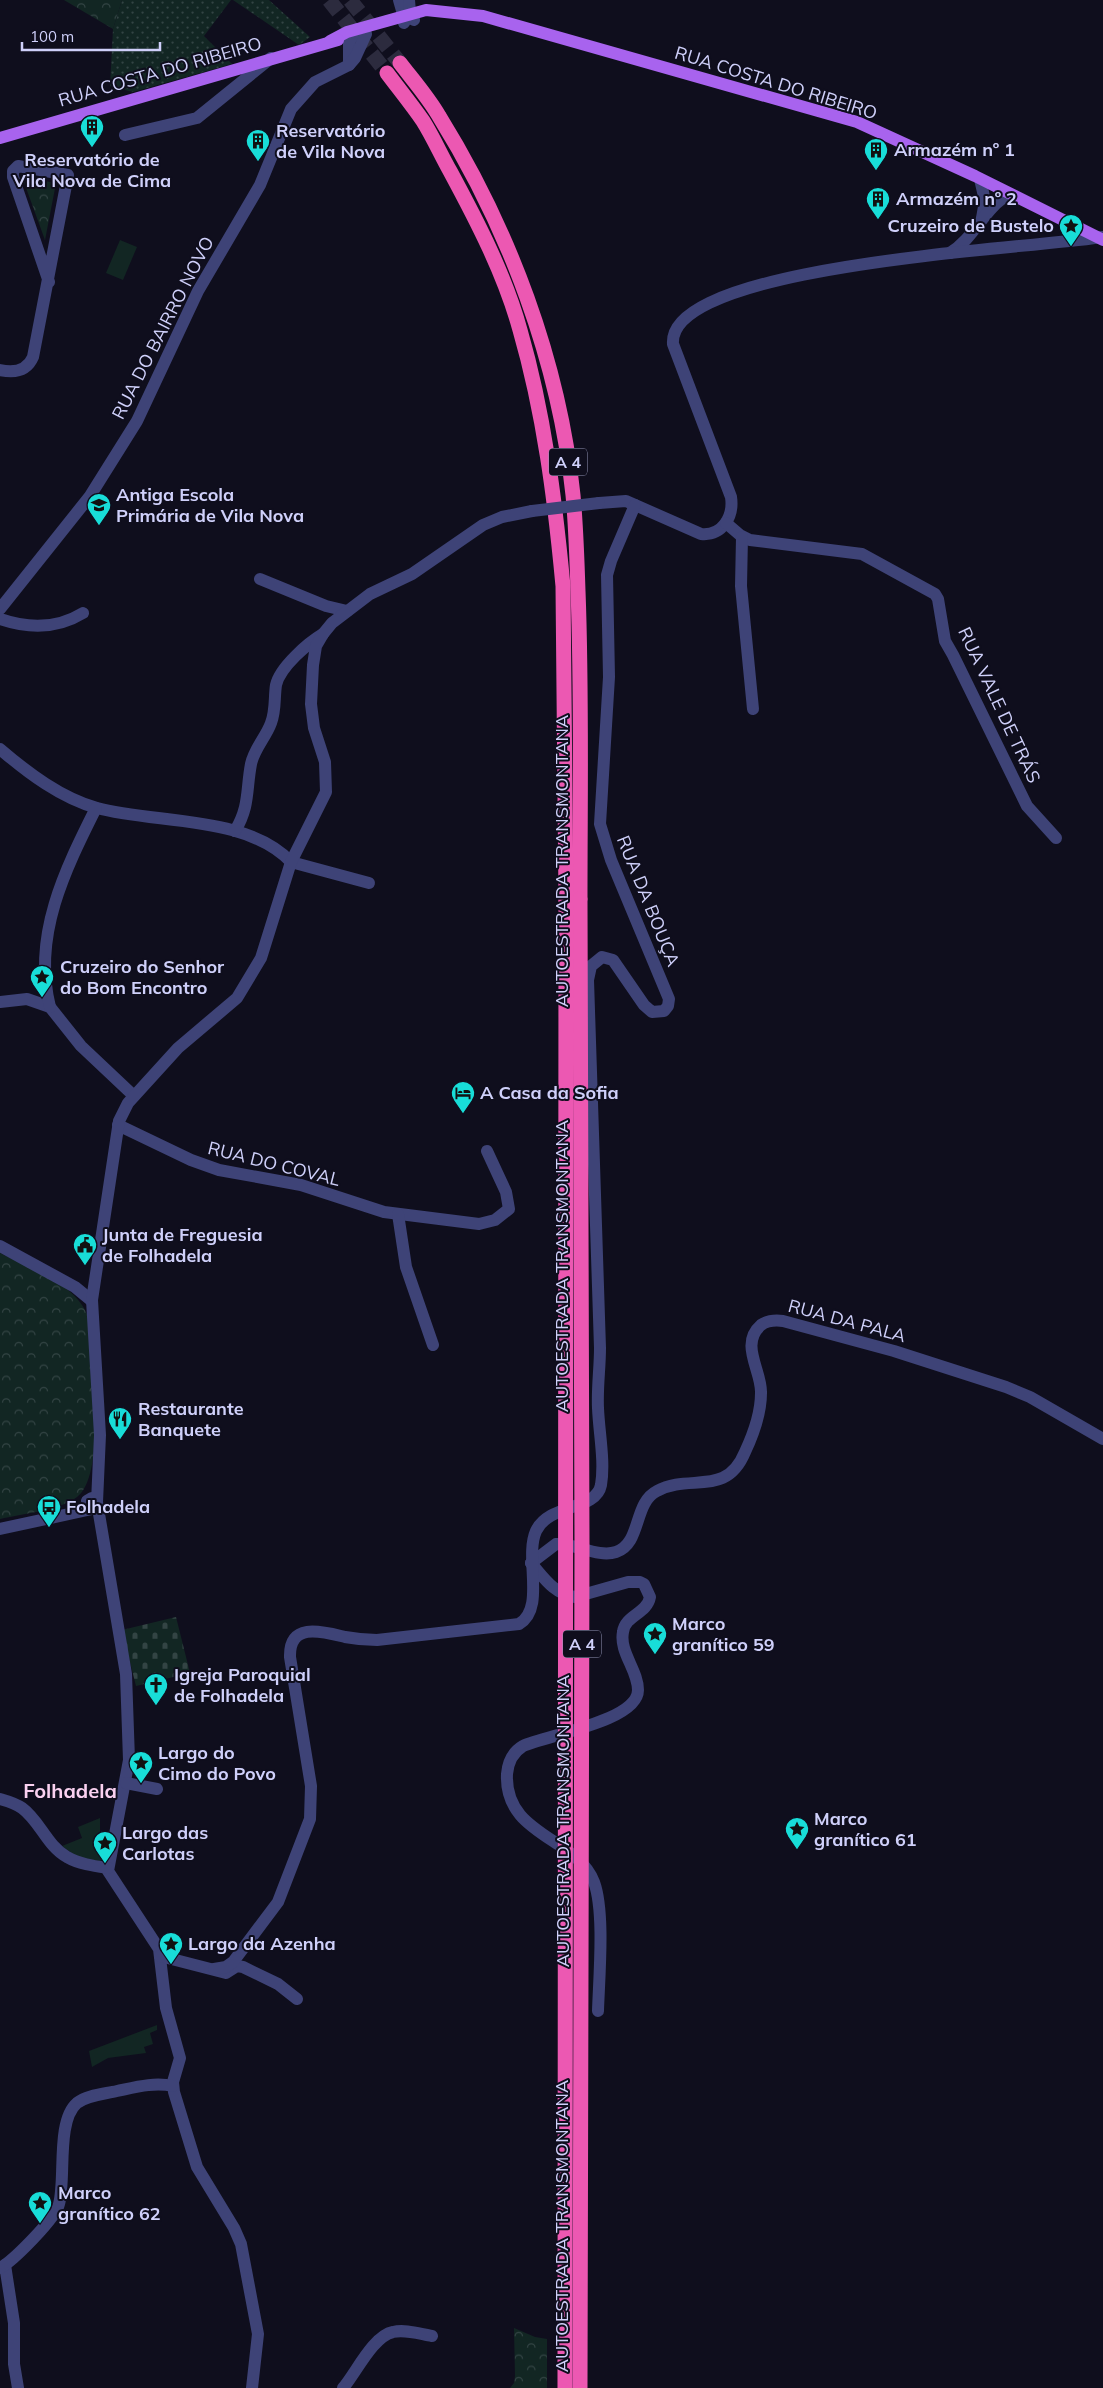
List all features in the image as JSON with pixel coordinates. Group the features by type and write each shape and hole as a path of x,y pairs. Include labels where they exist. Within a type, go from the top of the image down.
{"highway":[{"name":"AUTOESTRADA TRANSMONTANA","path":"400,63 439,114 483,196 525,293 549,366 562,426 573,494 582,673 573,900 565,2388"},
{"name":"AUTOESTRADA TRANSMONTANA","path":"387,73 423,122 468,203 503,280 520,328 545,437 563,586 573,900 582,1546 580,2388"}],"main road":[{"name":"RUA COSTA DO RIBEIRO","path":"0,138 330,40 355,37 405,12 426,10 454,12 490,18 871,127 1101,238"},
{"name":"RUA COSTA DO RIBEIRO","path":"405,12 454,12"}],"street":[{"name":"RUA DO BAIRRO NOVO","path":"0,609 90,496 137,420 211,267 260,186 291,109 306,90 320,78 349,65 355,58 355,37"},
{"path":"125,135 197,118 244,82 271,58"},
{"path":"0,370 17,371 32,361 49,282 68,175 18,166 13,170 13,176 49,282"},
{"path":"980,179 985,201 981,221"},
{"path":"948,254 964,244 981,221 1002,198 1010,194"},
{"path":"252,2388 258,2334 241,2244 234,2228 197,2167 173,2086 180,2060 166,2008 157,1943 120,1890 109,1873 108,1868 129,1764 128,1720 125,1671 99,1520 93,1504 100,1436 92,1301 118,1125 122,1111 182,1044 224,1010 243,991 267,942 291,862 326,792 325,762 314,728 311,704 316,646 332,623 370,594 412,574 490,522 510,515 622,501 701,534 714,533 726,523 731,508 731,497 672,344 673,335 679,324 689,314 704,305 782,278 845,266 1101,238"},
{"name":"RUA DA BOUÇA","path":"531,1563 533,1541 541,1523 555,1512 595,1497 599,1490 601,1479 598,1404 600,1341 589,971 594,961 602,956 609,957 616,962 649,1010 661,1012 669,1003 668,992 606,847 600,818 609,676 607,576 611,561 635,505"},
{"name":"RUA VALE DE TRÁS","path":"726,523 742,537 756,541 862,554 935,594 938,598 946,644 1027,806 1056,838"},
{"path":"742,537 740,586 753,709"},
{"path":"260,579 326,606 347,611"},
{"path":"0,619 25,624 53,626 68,622 83,613"},
{"path":"235,831 243,817 248,801 251,762 263,742 274,716 277,682 310,642 323,634"},
{"path":"0,750 52,788 96,808 235,831 270,844 291,862 369,882"},
{"path":"96,808 64,874 52,907 45,951 45,980 50,1007 80,1046 134,1096"},
{"path":"27,999 38,992 45,980"},
{"path":"0,1002 27,999 50,1007"},
{"name":"RUA DO COVAL","path":"118,1125 196,1162 241,1176 295,1183 376,1210 482,1224 506,1213 510,1206 508,1196 487,1151"},
{"path":"398,1214 406,1267 433,1345"},
{"path":"0,1246 75,1287 92,1301"},
{"name":"RUA DA PALA","path":"531,1563 549,1547 556,1544 604,1553 617,1552 628,1544 645,1502 655,1492 671,1486 718,1480 734,1470 748,1447 761,1398 760,1381 752,1350 752,1340 756,1330 769,1321 780,1321 894,1351 1006,1387 1030,1397 1103,1439"},
{"path":"0,1529 76,1512 93,1504"},
{"path":"214,1969 226,1967 233,1962 275,1908 310,1819 311,1786 292,1666 292,1644 299,1636 314,1630 362,1640 378,1640 519,1624 526,1618 531,1609 531,1563"},
{"path":"531,1563 553,1588 566,1595 575,1597 634,1582 644,1584 649,1592 647,1606 628,1621 623,1631 624,1646 637,1683 638,1692 632,1705 624,1712 609,1718 523,1746 515,1751 507,1771 509,1792 519,1812 535,1830 585,1866 594,1882 599,1905 598,2011"},
{"path":"126,1783 157,1789"},
{"path":"0,1799 17,1804 24,1810 53,1846 66,1857 86,1864 108,1868"},
{"path":"160,1956 228,1973 237,1966 243,1967 275,1982 296,2000"},
{"path":"18,2388 14,2364 14,2323 2,2267 15,2258 58,2208 63,2144 73,2108 77,2103 88,2097 154,2084 173,2086"},
{"path":"343,2388 372,2349 386,2334 398,2331 432,2336"}],"green space":[{"path":"64,0 122,0 113,29"},
{"path":"122,0 231,0 204,36 232,64 133,92 110,86 113,29"},
{"path":"233,0 269,0 310,37 299,45"},
{"path":"22,177 56,183 45,240 25,185"},
{"path":"120,240 137,247 123,280 106,273"},
{"path":"0,1253 51,1278 74,1295 82,1305 88,1317 94,1384 95,1439 92,1464 86,1484 77,1497 51,1508 0,1519"},
{"path":"176,1617 190,1673 136,1686 122,1630"},
{"path":"100,1818 100,1840 111,1840 104,1858 100,1861 80,1859 62,1846 82,1838 78,1827"},
{"path":"157,2025 157,2030 150,2033 153,2044 144,2047 146,2053 108,2058 92,2067 89,2051"},
{"path":"514,2328 535,2337 547,2339 547,2388 510,2388 514,2383 515,2376"}],"tunnel":[{"path":"329,0 387,73"},
{"path":"350,0 400,63"}],"place":[{"name":"Reservatório de Vila Nova de Cima","path":"92,148"},
{"name":"Reservatório de Vila Nova","path":"258,162"},
{"name":"Armazém nº 1","path":"876,171"},
{"name":"Armazém nº 2","path":"878,220"},
{"name":"Cruzeiro de Bustelo","path":"1071,247"},
{"name":"Antiga Escola Primária de Vila Nova","path":"99,526"},
{"name":"Cruzeiro do Senhor do Bom Encontro","path":"42,998"},
{"name":"A Casa da Sofia","path":"463,1114"},
{"name":"Junta de Freguesia de Folhadela","path":"85,1266"},
{"name":"Restaurante Banquete","path":"120,1440"},
{"name":"Folhadela","path":"49,1528"},
{"name":"Marco granítico 59","path":"655,1655"},
{"name":"Igreja Paroquial de Folhadela","path":"156,1706"},
{"name":"Largo do Cimo do Povo","path":"141,1784"},
{"name":"Marco granítico 61","path":"797,1850"},
{"name":"Largo das Carlotas","path":"105,1864"},
{"name":"Largo da Azenha","path":"171,1965"},
{"name":"Marco granítico 62","path":"40,2224"}],"district":[{"name":"Folhadela","path":"70,1791"}]}
